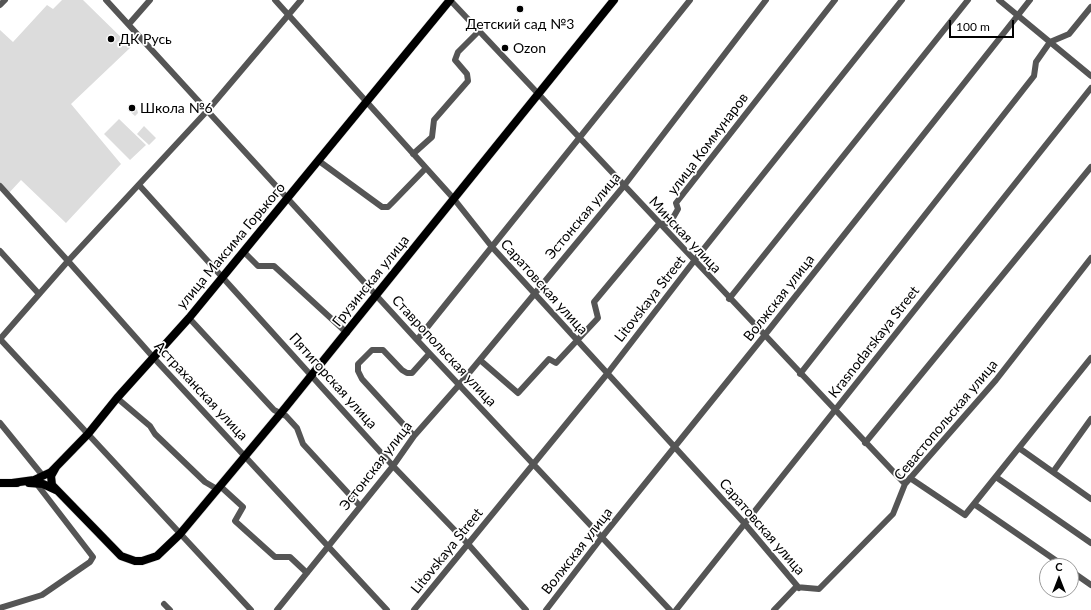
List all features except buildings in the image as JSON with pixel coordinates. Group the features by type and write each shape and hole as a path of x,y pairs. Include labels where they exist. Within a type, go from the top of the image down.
{"main road":[{"name":"улица Максима Горького","path":"12,483 34,480 43,476 56,467 88,434 117,398 189,318 450,0"},
{"name":"Грузинская улица","path":"57,490 121,556 135,561 142,561 157,556 180,534 281,414 614,0"},
{"path":"56,467 52,472 50,481 57,490"},
{"path":"0,483 36,483 43,484 57,490"}],"street":[{"path":"0,5 5,0"},
{"name":"Ставропольская улица","path":"106,0 130,24 207,111 429,354 670,610"},
{"path":"130,24 150,0"},
{"name":"Саратовская улица","path":"275,0 366,103 454,199 492,247 745,524 799,588"},
{"path":"250,610 0,339 68,260 207,111 301,0"},
{"name":"Минская улица","path":"450,0 623,187 905,484"},
{"path":"417,340 690,0"},
{"name":"Эстонская улица","path":"277,610 393,466 414,436 480,360 623,187 766,0"},
{"name":"улица Коммунаров","path":"480,360 518,393 549,359 556,363 598,318 594,302 659,224 670,223 678,209 676,203 835,0"},
{"name":"Litovskaya Street","path":"414,610 607,374 694,261 902,0"},
{"path":"729,298 968,0"},
{"path":"999,0 1091,76"},
{"name":"Волжская улица","path":"546,610 602,537 764,336 1030,0"},
{"path":"800,374 1034,76 1036,62 1050,42 1069,34 1091,7"},
{"path":"413,154 432,138 434,120 468,81 467,74 455,60 458,52 479,31"},
{"name":"Krasnodarskaya Street","path":"676,610 1091,88"},
{"path":"319,161 382,207 388,207 426,168"},
{"path":"866,443 1091,167"},
{"name":"Пятигорская улица","path":"139,185 393,466 468,544 526,610"},
{"name":"Астраханская улица","path":"0,186 68,260 153,357 387,610"},
{"path":"0,251 39,294"},
{"path":"244,252 258,266 274,266 347,333"},
{"name":"Севастопольская улица","path":"799,588 819,589 893,514 905,484 996,380 1091,258"},
{"path":"189,318 274,410 286,416 297,428 303,444 360,506"},
{"path":"414,436 362,379 358,371 358,364 372,350 383,350 402,370 407,373 412,373 429,354"},
{"path":"910,478 965,515 1091,358"},
{"path":"117,398 150,426 155,434 205,482 218,488 243,507 235,521 275,557 290,557 307,573"},
{"path":"1053,472 1091,419"},
{"path":"0,423 43,476"},
{"path":"1019,448 1091,499"},
{"path":"996,477 1091,543"},
{"path":"0,608 42,595 90,562 93,557 36,483"},
{"path":"974,504 1052,558"},
{"path":"1079,577 1091,585"},
{"path":"774,610 796,588 799,588"},
{"path":"164,604 170,610"}],"shaded area":[{"path":"62,0 83,0 131,47 71,104 121,164 66,223 21,180 8,194 0,185 0,30 13,42 47,5 53,9"},
{"path":"132,104 137,109 138,113 135,116 127,109"},
{"path":"119,119 146,145 130,160 104,134"},
{"path":"144,126 156,138 149,145 137,134"}],"place":[{"name":"Детский сад №3","path":"520,9"},
{"name":"ДК Русь","path":"111,39"},
{"name":"Ozon","path":"505,48"},
{"name":"Школа №6","path":"132,108"}]}
